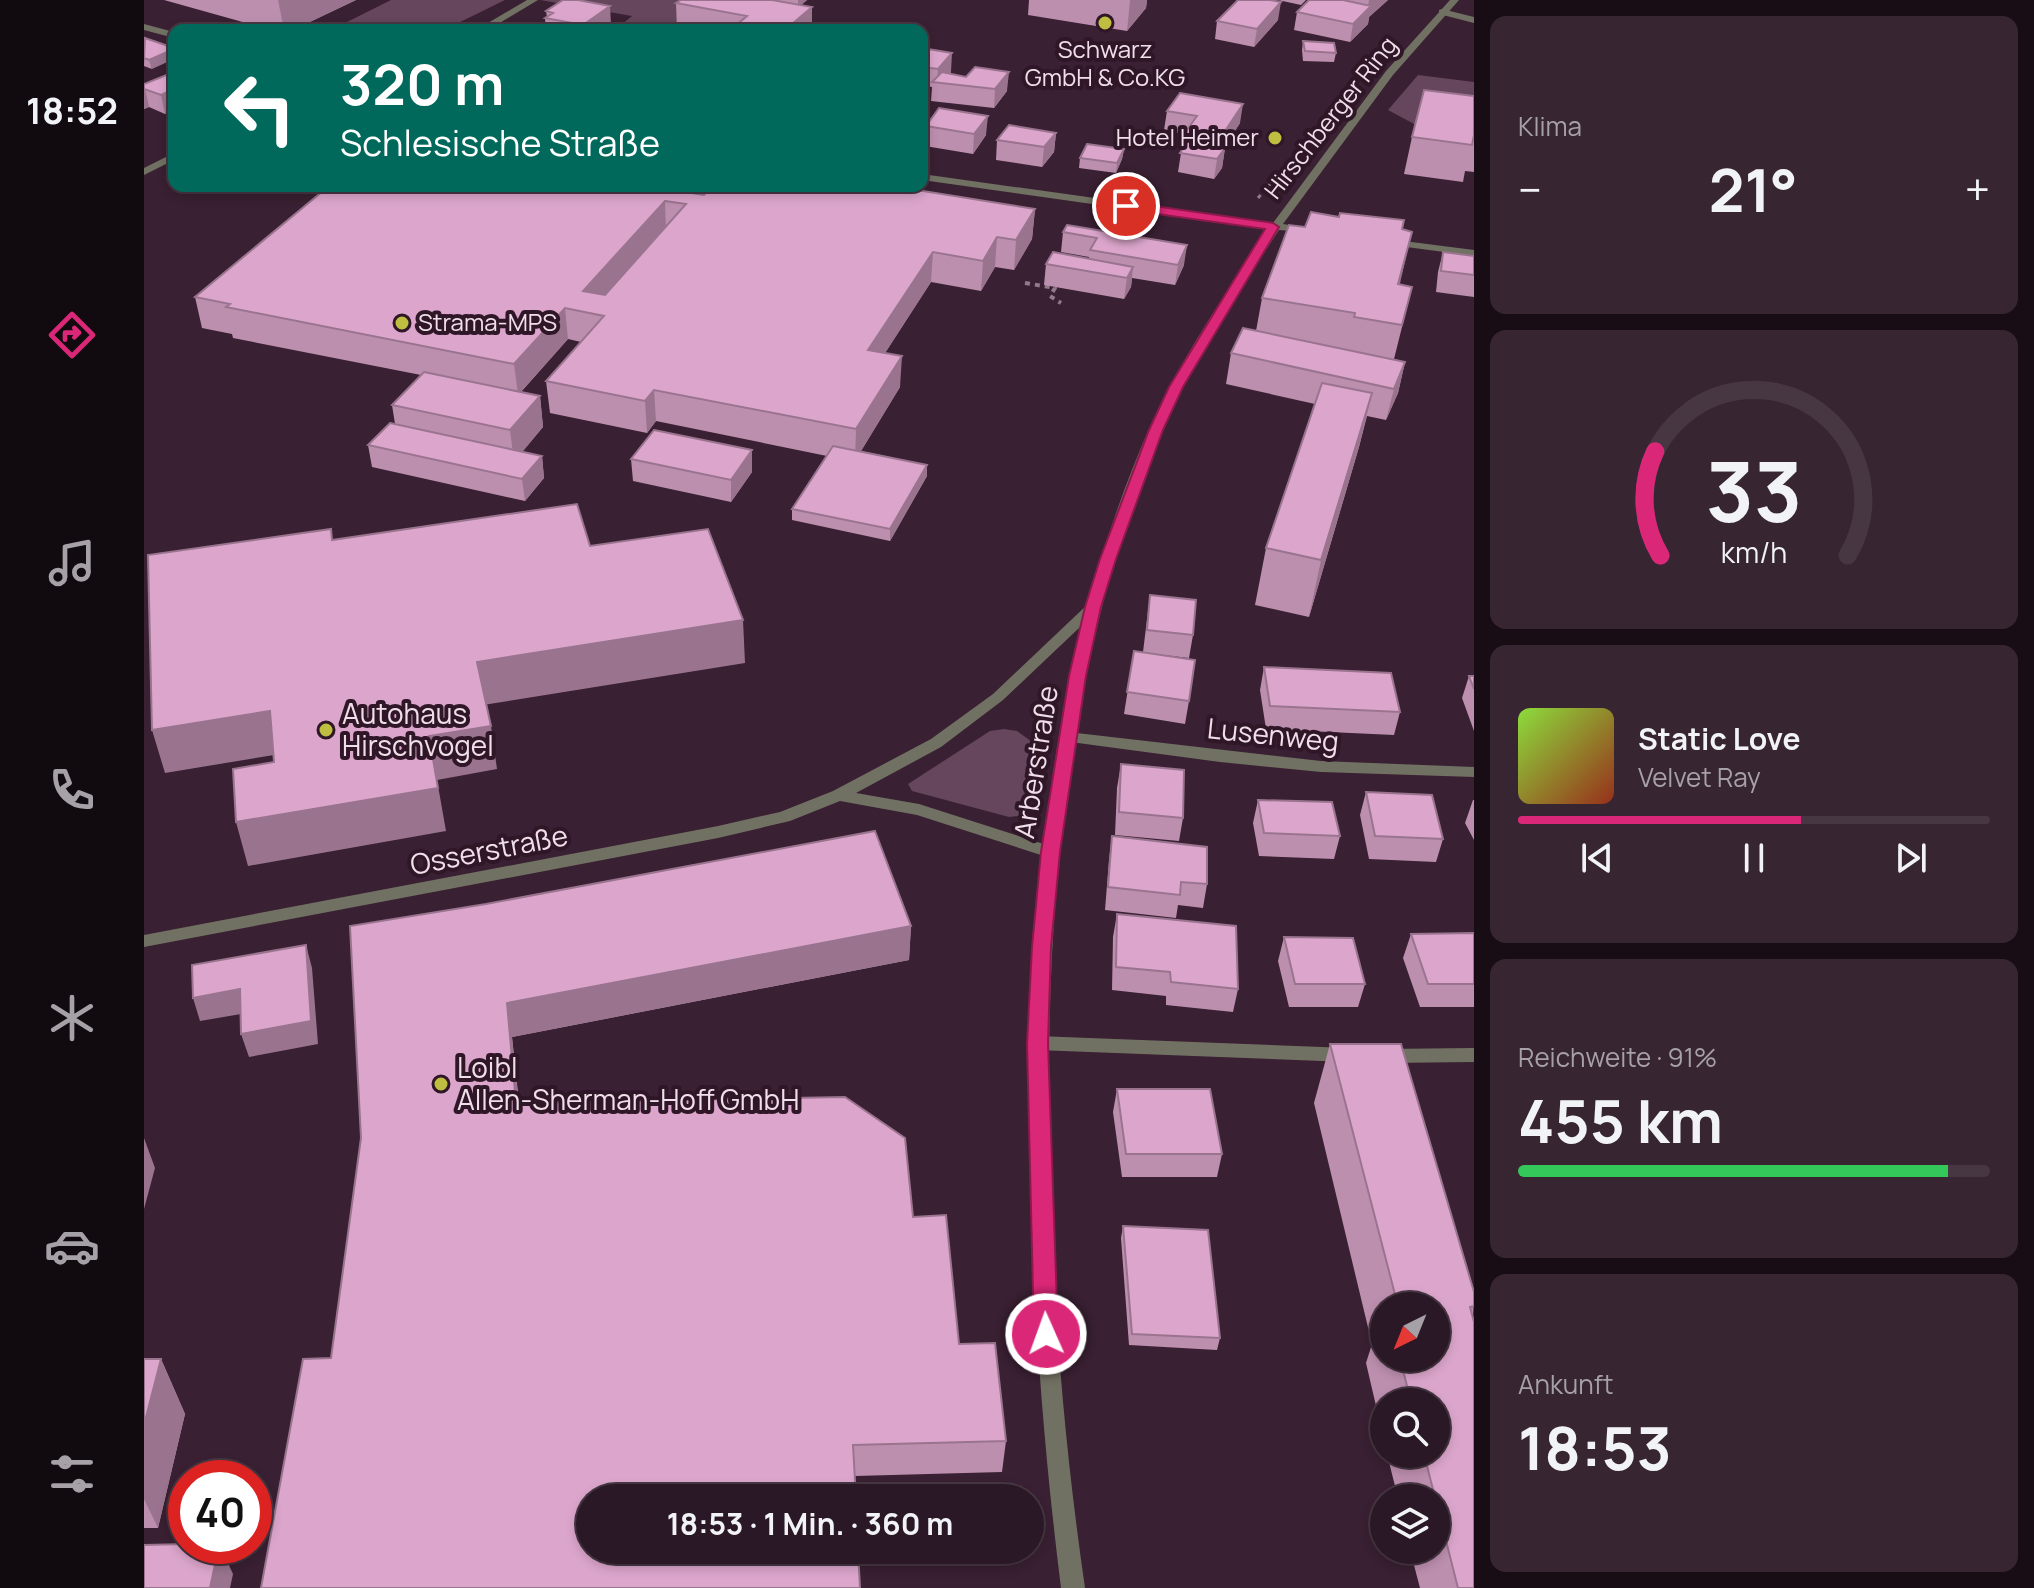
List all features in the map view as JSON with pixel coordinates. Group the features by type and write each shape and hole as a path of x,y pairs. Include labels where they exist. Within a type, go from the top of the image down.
{"street":[{"path":"492,24 534,0"},
{"name":"Hirschberger Ring","path":"1273,227 1386,77 1455,0"},
{"path":"1442,12 1474,20"},
{"path":"144,27 168,33"},
{"path":"144,172 168,159"},
{"path":"928,178 1319,233"},
{"name":"Arberstraße","path":"1073,1588 1047,1361 1037,1043 1050,852 1093,607 1141,466 1176,387 1273,227"},
{"path":"1381,241 1474,253"},
{"name":"Osserstraße","path":"144,941 784,817 839,795 936,743 998,697 1093,607"},
{"name":"Lusenweg","path":"1068,737 1269,763 1346,769 1474,772"},
{"path":"839,795 919,810 1050,852"},
{"path":"1037,1043 1206,1052 1402,1057 1474,1055"}],"path":[{"path":"1025,283 1055,288 1050,296 1061,303"}],"shaded area":[{"path":"391,0 505,0 456,24 343,24"},
{"path":"540,0 732,0 702,24 622,24 632,16"},
{"path":"1418,75 1474,82 1474,133 1416,125 1388,110"},
{"path":"990,731 1017,731 1035,744 1037,754 1025,815 1009,817 912,791 908,784"}],"building":[{"path":"563,0 610,6 584,24 545,18 553,13 546,11"},
{"path":"681,0 772,0 812,7 792,24 737,24 747,16 676,3"},
{"path":"1238,0 1281,2 1257,29 1217,21"},
{"path":"1309,0 1343,0 1371,6 1353,24 1297,12"},
{"path":"145,38 168,46 168,52 149,60 144,58"},
{"path":"1303,41 1334,43 1336,53 1305,51"},
{"path":"928,49 952,53 938,69 928,68"},
{"path":"975,67 1009,72 995,89 932,82 942,72 966,77"},
{"path":"168,74 168,92 161,95 144,89 144,84"},
{"path":"1424,90 1474,96 1472,145 1412,137"},
{"path":"1180,93 1243,104 1215,146 1225,148 1217,159 1180,153 1192,135 1184,134 1197,116 1167,111"},
{"path":"939,108 988,116 974,134 928,126"},
{"path":"1009,125 1056,133 1044,147 997,140"},
{"path":"1087,144 1124,149 1117,163 1080,158"},
{"name":"Strama-MPS","path":"322,192 685,192 704,195 707,192 928,192 1035,209 1016,240 997,237 983,261 933,252 868,350 902,356 856,429 654,390 645,401 546,381 604,316 565,308 514,364 226,307 230,304 195,297","holes":["665,201 686,204 605,295 583,291"]},
{"path":"1311,212 1339,217 1340,213 1404,220 1402,229 1412,232 1398,284 1412,287 1402,325 1354,317 1355,313 1262,298 1289,225 1305,227"},
{"path":"1067,225 1187,245 1178,265 1090,250 1097,238 1063,232"},
{"path":"1053,252 1133,267 1127,278 1046,264"},
{"path":"1443,252 1474,256 1474,275 1441,271"},
{"path":"1243,328 1405,362 1394,389 1231,353"},
{"path":"424,372 540,396 510,430 392,405"},
{"path":"1322,383 1372,393 1321,560 1266,548"},
{"path":"390,423 542,456 522,479 368,445"},
{"path":"654,430 752,450 731,480 631,459"},
{"path":"833,446 927,465 890,529 792,509"},
{"name":"Autohaus Hirschvogel","path":"577,504 590,546 708,529 743,620 477,662 491,726 429,736 438,788 236,822 233,769 274,762 270,711 152,730 148,555 331,529 332,540"},
{"path":"1150,595 1196,600 1193,635 1147,630"},
{"path":"1134,651 1195,660 1189,701 1127,692"},
{"path":"1264,667 1391,673 1400,712 1270,706"},
{"path":"1121,764 1184,770 1183,818 1119,812"},
{"path":"1366,792 1432,795 1443,839 1375,836"},
{"path":"1258,800 1332,802 1340,836 1264,833"},
{"path":"875,831 911,926 507,1003 516,1103 845,1097 905,1138 913,1217 946,1215 959,1344 995,1343 1006,1441 853,1445 855,1484 576,1484 576,1564 859,1564 860,1588 261,1588 265,1564 272,1564 272,1528 303,1359 331,1358 361,1138 350,926 486,904"},
{"path":"1112,836 1207,847 1207,884 1181,882 1180,895 1108,887"},
{"path":"1117,914 1236,926 1238,989 1171,982 1170,972 1116,967"},
{"path":"1474,933 1474,984 1428,984 1411,934"},
{"path":"1284,937 1353,938 1365,984 1295,984"},
{"path":"306,945 311,1021 241,1034 240,989 193,998 192,965"},
{"path":"1330,1044 1401,1044 1474,1292 1474,1306 1470,1307 1474,1322 1474,1588 1458,1588 1450,1556 1450,1484 1432,1484 1428,1468 1450,1468 1450,1388 1408,1388 1404,1372 1450,1372 1450,1292 1394,1292"},
{"path":"1117,1089 1210,1089 1222,1154 1126,1154"},
{"path":"1123,1226 1208,1230 1220,1338 1132,1334"},
{"path":"144,1359 161,1359 144,1425"},
{"path":"168,1544 168,1564 215,1564 210,1588 144,1588 144,1545"}],"place":[{"name":"Schwarz GmbH & Co.KG","path":"1105,23"},
{"name":"Hotel Heimer","path":"1275,138"},
{"name":"Strama-MPS","path":"402,323"},
{"name":"Autohaus Hirschvogel","path":"326,730"},
{"name":"Loibl Allen-Sherman-Hoff GmbH","path":"441,1084"}],"route":[{"path":"1046,1334 1037,1043 1050,852 1078,676 1093,607 1108,559 1156,430 1176,387 1273,227 1126,206"}]}
